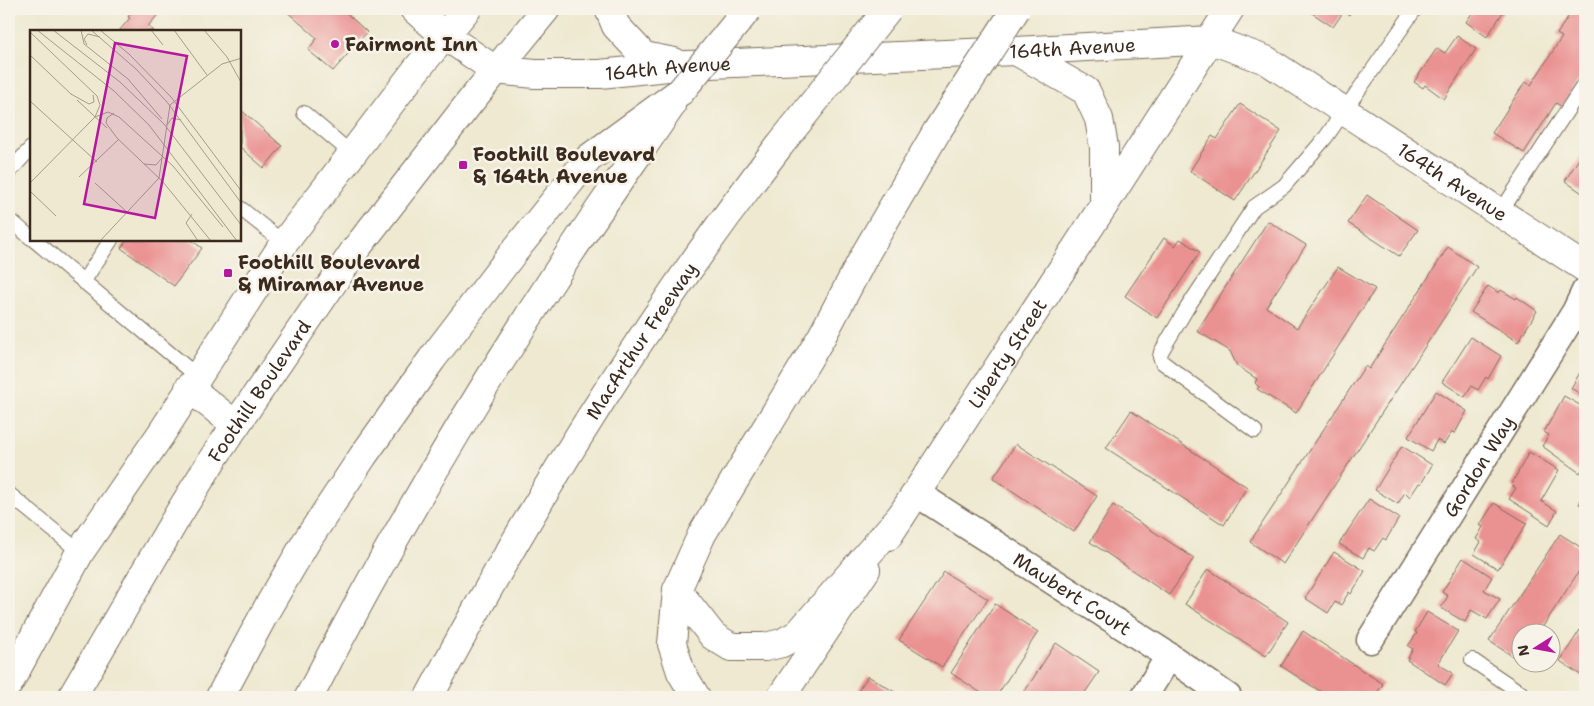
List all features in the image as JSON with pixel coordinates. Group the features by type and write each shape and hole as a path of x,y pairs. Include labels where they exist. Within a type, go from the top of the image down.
{"main road":[{"path":"414,9 444,35 495,70"},
{"path":"9,683 80,552 161,434 284,242 444,35 467,9"},
{"name":"Foothill Boulevard","path":"72,697 214,457 356,250 495,70 546,9"},
{"path":"609,9 616,26 644,56 684,78"},
{"path":"220,697 289,569 362,456 432,358 589,158 684,78 748,9"},
{"name":"MacArthur Freeway","path":"429,697 513,545 585,426 685,276 779,146 888,9"},
{"path":"696,697 681,672 672,644 677,590 702,534 822,336 867,250 936,130 1016,9"},
{"name":"Liberty Street","path":"781,697 1104,205 1230,9"},
{"name":"164th Avenue","path":"495,70 561,75 600,74 684,78 1016,51 1211,40 1266,60 1585,268"},
{"path":"1016,51 1086,91 1099,119 1104,147 1104,205"},
{"path":"309,697 394,539 485,384 550,283 638,154 684,78"},
{"path":"193,382 236,425"},
{"path":"677,590 713,636 731,647 765,647 782,643 798,634 901,516"}],"street":[{"name":"Gordon Way","path":"1370,640 1575,312 1585,291"},
{"name":"Maubert Court","path":"916,493 1170,656 1228,697"},
{"path":"1144,697 1170,656"}],"lane":[{"path":"1254,431 1162,362 1160,358 1161,352 1187,308 1254,207 1284,186 1326,137 1415,9"},
{"path":"1500,213 1585,83"},
{"path":"304,114 352,154"},
{"path":"9,172 30,149"},
{"path":"241,209 284,242"},
{"path":"9,219 30,237"},
{"path":"34,241 83,282 193,382"},
{"path":"83,282 110,241"},
{"path":"9,494 80,552"},
{"path":"1472,660 1527,697"}],"building":[{"path":"134,9 163,9 148,26 153,30 120,30 130,18 128,17"},
{"name":"Fairmont Inn","path":"284,9 336,9 340,12 342,9 367,32 333,71 308,50 317,38"},
{"path":"1306,9 1353,9 1349,15 1344,11 1333,27"},
{"path":"1475,9 1505,9 1487,37 1466,22"},
{"path":"1573,9 1585,9 1585,70 1562,107 1556,103 1524,153 1492,133 1525,82 1531,85 1562,37 1557,34"},
{"path":"1457,36 1476,49 1444,99 1425,85 1423,88 1414,82 1437,48 1445,53"},
{"path":"1240,104 1281,131 1235,201 1190,171 1212,136 1217,139"},
{"path":"241,110 282,146 264,168 241,148"},
{"path":"1585,149 1585,195 1565,181"},
{"path":"1367,195 1418,230 1399,256 1348,223"},
{"path":"1268,221 1306,245 1266,307 1297,328 1338,267 1375,289 1296,413 1257,389 1259,387 1255,383 1257,379 1237,366 1230,351 1197,331"},
{"path":"1164,238 1175,246 1180,239 1200,252 1157,318 1125,296"},
{"path":"126,241 192,241 202,248 174,286 121,248"},
{"path":"1448,247 1477,267 1283,564 1250,542 1365,366 1369,369"},
{"path":"1488,286 1499,293 1501,290 1516,299 1517,297 1537,311 1518,342 1471,312"},
{"path":"1471,337 1501,356 1488,379 1486,377 1478,390 1471,386 1465,397 1442,382"},
{"path":"1585,364 1585,397 1571,388"},
{"path":"1436,391 1467,411 1455,433 1452,432 1444,444 1437,440 1431,451 1408,437"},
{"path":"1564,396 1585,408 1585,430 1583,434 1585,435 1585,465 1580,473 1542,446 1549,435 1544,432"},
{"path":"1131,411 1247,487 1224,525 1106,448"},
{"path":"1016,444 1097,496 1074,532 993,478"},
{"path":"1402,446 1432,465 1421,484 1419,483 1410,497 1405,492 1398,504 1375,490"},
{"path":"1529,452 1559,470 1541,501 1557,511 1549,525 1509,499 1516,488 1511,485"},
{"path":"1585,494 1585,508 1579,504"},
{"path":"1369,499 1399,518 1386,540 1383,538 1374,551 1369,548 1363,558 1339,544"},
{"path":"1494,503 1527,523 1498,569 1474,554 1481,542 1476,539 1483,527 1480,525"},
{"path":"1113,505 1194,558 1169,595 1090,542"},
{"path":"1560,534 1585,550 1585,562 1545,624 1512,624 1512,656 1489,641"},
{"path":"1334,552 1365,571 1351,594 1349,592 1341,605 1335,602 1328,613 1305,598"},
{"path":"1463,558 1492,577 1484,590 1500,599 1487,619 1471,610 1465,622 1441,608 1448,596 1442,592"},
{"path":"1208,569 1288,622 1266,656 1185,604"},
{"path":"944,572 988,599 942,667 899,640"},
{"path":"995,604 1038,632 996,697 987,697 951,673"},
{"path":"1427,612 1458,631 1438,664 1453,673 1445,685 1407,660 1413,649 1408,646 1417,633 1415,632"},
{"path":"1580,630 1585,634 1585,678 1562,662 1562,658"},
{"path":"1303,631 1383,684 1374,697 1329,697 1281,666"},
{"path":"1056,643 1099,672 1082,697 1021,697"},
{"path":"868,676 903,697 854,697"}],"place":[{"name":"Fairmont Inn","path":"335,44"},
{"name":"Foothill Boulevard & 164th Avenue","path":"463,165"},
{"name":"Foothill Boulevard & Miramar Avenue","path":"228,273"}]}
